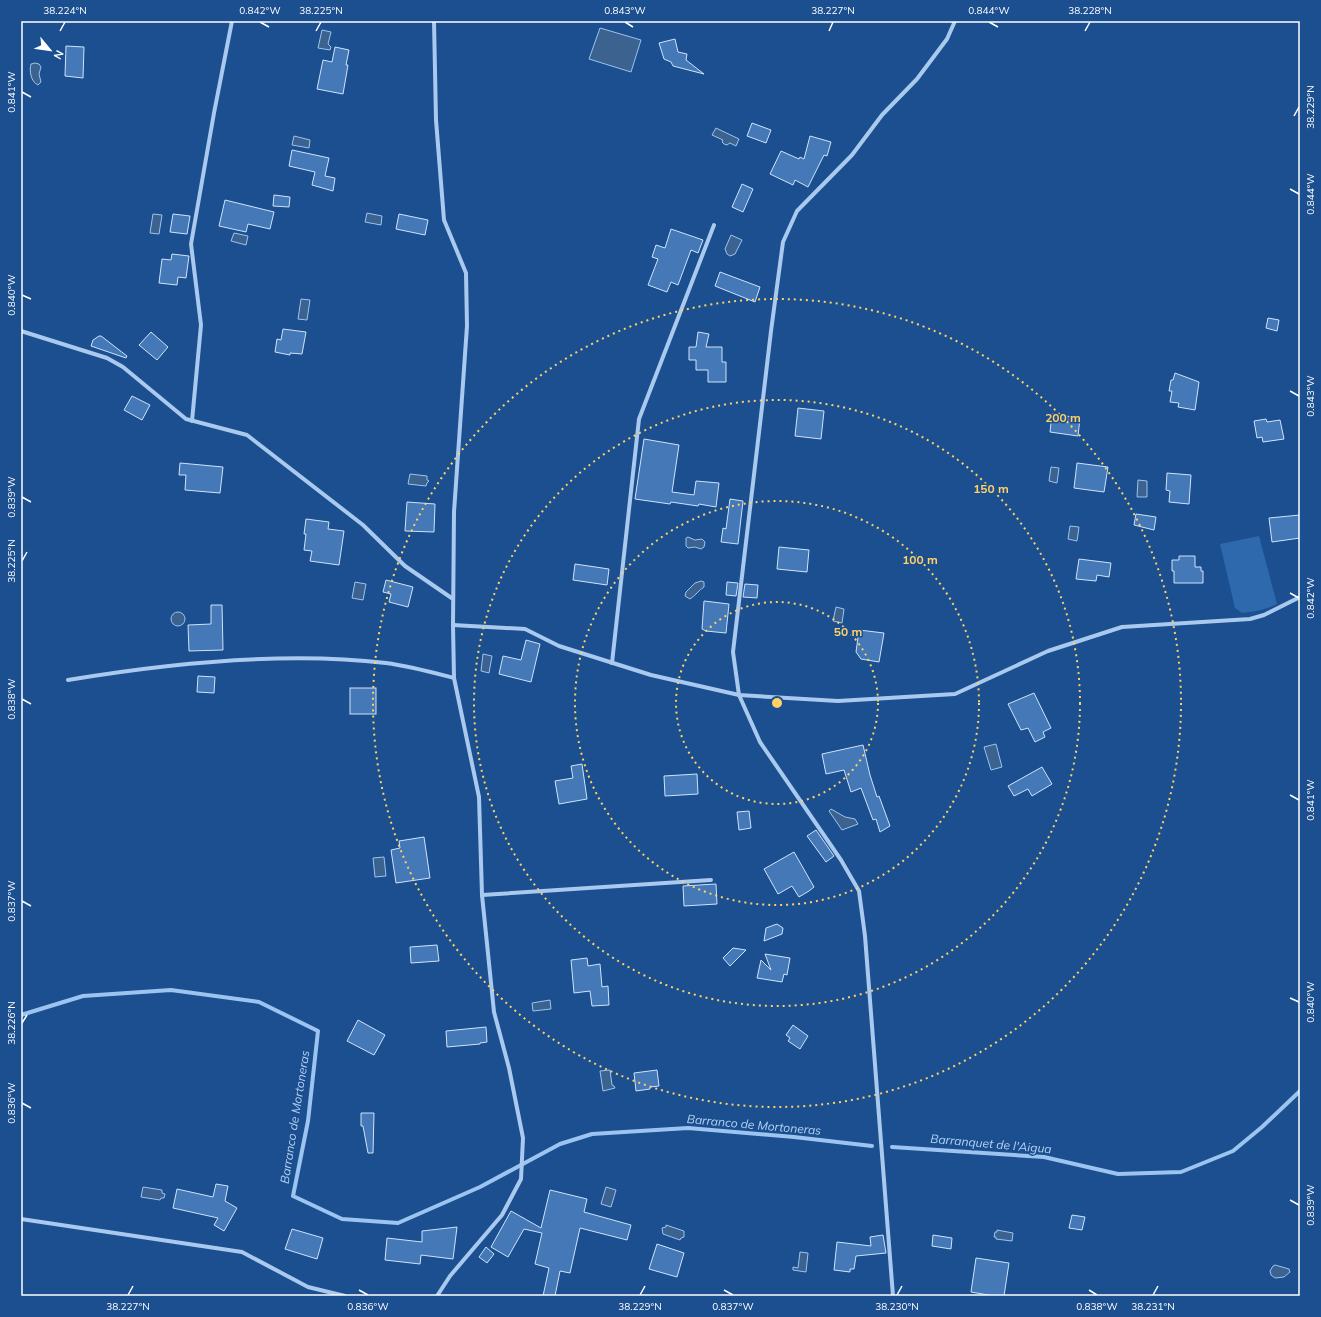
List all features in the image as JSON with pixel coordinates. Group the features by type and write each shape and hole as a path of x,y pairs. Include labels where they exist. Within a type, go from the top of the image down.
{"street":[{"path":"192,421 201,325 191,244 232,21"},
{"path":"434,21 436,120 444,220 466,273 467,326 454,512 454,678 479,796 482,895 494,1012 509,1068 523,1138 521,1179 502,1215 450,1276 437,1296"},
{"path":"893,1296 865,936 859,891 841,860 760,742 739,695 733,652 783,242 798,211 852,155 882,115 917,79 947,39 955,21"},
{"path":"612,663 639,419 714,225"},
{"path":"21,331 95,353 116,362 186,419 247,435 363,525 405,566 453,599"},
{"path":"453,625 525,629 559,646 651,676 739,695 838,702 955,694 1048,651 1122,626 1250,619 1264,615 1300,596"},
{"path":"68,680 154,667 259,659 315,659 386,663 454,678"},
{"path":"482,895 711,880"},
{"path":"21,1219 242,1252 308,1287 346,1296"}],"shaded area":[{"path":"600,28 641,40 631,72 589,59"},
{"path":"322,30 331,32 328,44 331,47 330,50 318,48"},
{"path":"31,64 39,64 41,67 39,74 41,82 38,85 32,79 30,73"},
{"path":"716,128 739,139 736,146 730,143 727,145 724,144 722,142 723,140 712,135"},
{"path":"294,136 310,140 309,148 292,145"},
{"path":"367,213 382,216 381,225 365,222"},
{"path":"153,214 162,215 159,234 150,233"},
{"path":"234,233 248,236 246,245 231,241"},
{"path":"731,235 742,240 735,254 730,256 727,254 725,249"},
{"path":"301,299 310,300 307,320 298,319"},
{"path":"1051,467 1059,468 1057,483 1049,481"},
{"path":"410,474 427,476 427,480 429,481 426,486 408,484"},
{"path":"1138,480 1147,481 1147,497 1137,497"},
{"path":"1070,526 1079,527 1077,541 1068,539"},
{"path":"1259,536 1277,604 1268,608 1242,613 1235,608 1220,544"},
{"path":"688,537 695,540 702,539 705,542 704,547 701,549 695,547 688,548 686,546 686,538"},
{"path":"701,581 704,582 704,587 690,599 685,596 686,592 695,583"},
{"path":"355,582 366,584 363,600 352,598"},
{"path":"836,607 844,609 842,623 833,621"},
{"path":"175,612 181,612 185,616 185,622 181,626 175,626 171,622 171,616"},
{"path":"483,654 492,656 489,673 481,671"},
{"path":"996,744 1002,767 991,770 984,747"},
{"path":"831,809 845,817 855,819 858,824 842,830 829,811"},
{"path":"384,857 386,876 375,877 373,858"},
{"path":"550,1000 551,1009 533,1011 532,1003"},
{"path":"610,1070 612,1085 615,1088 603,1091 600,1071"},
{"path":"143,1187 162,1190 162,1193 165,1194 164,1198 161,1198 160,1200 141,1197"},
{"path":"606,1187 616,1190 611,1207 601,1204"},
{"path":"666,1225 684,1231 684,1237 680,1240 663,1234 662,1228 666,1227"},
{"path":"997,1230 1013,1233 1012,1241 996,1239 996,1237 994,1237"},
{"path":"800,1252 808,1253 806,1272 793,1270 793,1267 798,1268"},
{"path":"1275,1265 1289,1269 1290,1272 1284,1277 1275,1278 1271,1275 1270,1271"}],"building":[{"path":"675,39 678,52 687,54 686,60 704,74 673,66 671,62 664,59 659,43"},
{"path":"66,46 84,47 83,78 65,76"},
{"path":"335,47 349,50 343,94 317,89 323,60 332,62"},
{"path":"752,123 771,130 766,143 747,136"},
{"path":"810,136 831,142 827,156 824,155 808,187 795,180 793,185 770,174 781,151 799,159 800,157 804,159"},
{"path":"292,150 329,158 325,176 335,178 333,191 312,185 315,172 289,166"},
{"path":"742,184 753,189 743,212 732,207"},
{"path":"274,195 290,197 289,207 273,206"},
{"path":"225,200 274,212 270,229 248,224 246,232 219,226"},
{"path":"173,214 190,216 187,234 170,232"},
{"path":"399,214 428,220 425,235 396,229"},
{"path":"671,229 703,240 698,253 691,250 678,285 671,282 667,292 648,285 658,259 652,257 656,245 665,248"},
{"path":"172,254 189,256 186,278 178,277 177,285 159,283 162,259 171,260"},
{"path":"720,272 760,287 755,302 715,286"},
{"path":"1268,318 1279,320 1277,331 1266,328"},
{"path":"283,329 306,332 302,354 290,353 290,355 275,352 277,339 281,340"},
{"path":"151,332 168,347 157,360 139,345"},
{"path":"698,332 709,334 706,347 722,347 722,362 726,362 726,382 708,382 708,370 696,370 696,360 689,360 689,347 696,347"},
{"path":"99,336 127,356 126,358 91,346 93,340"},
{"path":"1175,373 1199,382 1195,410 1178,407 1179,403 1170,402 1172,391 1169,391 1171,380 1173,380"},
{"path":"132,396 150,405 142,420 124,410"},
{"path":"798,408 824,411 821,439 795,436"},
{"path":"1052,414 1080,418 1078,436 1050,432"},
{"path":"1266,419 1267,422 1280,420 1284,439 1263,442 1262,437 1257,438 1254,421"},
{"path":"644,439 679,445 672,492 694,495 696,481 719,483 716,507 671,502 670,504 635,499"},
{"path":"180,463 223,467 220,493 185,490 186,475 179,475"},
{"path":"1077,463 1108,467 1104,492 1074,488"},
{"path":"1167,473 1191,475 1189,504 1169,502 1170,491 1166,490"},
{"path":"730,499 743,501 738,544 721,542 723,528 726,529"},
{"path":"407,502 435,504 434,532 405,531"},
{"path":"1136,514 1156,517 1154,530 1134,525"},
{"path":"1300,515 1300,538 1272,542 1269,518"},
{"path":"306,519 329,522 328,529 344,531 339,565 310,561 312,551 304,550"},
{"path":"779,547 809,550 807,572 777,569"},
{"path":"1179,556 1195,556 1195,567 1201,567 1201,571 1203,571 1203,583 1174,583 1172,560 1179,560"},
{"path":"1079,559 1111,563 1109,577 1097,575 1096,581 1076,579"},
{"path":"575,564 609,569 607,585 573,580"},
{"path":"386,580 413,587 408,607 389,602 391,594 383,592"},
{"path":"727,582 738,583 736,596 726,595"},
{"path":"745,584 758,585 757,598 743,597"},
{"path":"704,601 729,604 726,633 706,631 702,629"},
{"path":"211,605 222,605 223,650 189,651 188,625 211,624"},
{"path":"859,630 884,633 879,662 861,659 856,652"},
{"path":"526,640 540,644 531,682 499,674 503,656 521,660"},
{"path":"198,676 215,677 214,693 197,692"},
{"path":"350,688 376,688 376,714 350,714"},
{"path":"1034,693 1051,728 1043,732 1045,737 1035,742 1028,728 1021,730 1008,704"},
{"path":"863,745 877,797 879,796 890,826 880,832 876,819 873,820 861,788 851,792 844,770 826,774 822,754"},
{"path":"582,764 587,799 559,804 555,781 573,778 571,766"},
{"path":"1042,767 1052,784 1032,796 1028,789 1014,796 1008,786"},
{"path":"697,774 698,794 665,796 664,776"},
{"path":"749,811 751,828 739,830 737,812"},
{"path":"816,830 834,856 826,862 807,836"},
{"path":"424,837 430,878 396,883 391,850 400,848 399,841"},
{"path":"794,852 814,887 799,897 792,886 778,894 764,869"},
{"path":"716,884 717,904 684,906 683,886"},
{"path":"777,924 783,928 782,934 764,941 766,928"},
{"path":"437,945 439,961 411,963 410,947"},
{"path":"733,948 746,950 730,966 723,958"},
{"path":"765,954 790,958 787,975 784,974 782,982 757,978 761,960 771,970"},
{"path":"587,958 588,966 600,964 602,987 608,986 609,1005 592,1006 590,991 574,993 571,960"},
{"path":"358,1020 385,1035 374,1055 347,1041"},
{"path":"793,1025 808,1036 800,1049 788,1041 790,1038 786,1035"},
{"path":"486,1027 487,1042 447,1047 446,1031"},
{"path":"657,1070 659,1086 636,1091 634,1073"},
{"path":"361,1113 374,1113 373,1153 368,1153 363,1126 361,1126"},
{"path":"216,1184 228,1186 225,1201 237,1208 224,1231 214,1225 218,1218 173,1208 177,1189 213,1197"},
{"path":"550,1190 587,1199 584,1212 631,1225 627,1240 580,1228 570,1273 560,1271 555,1296 543,1296 549,1268 535,1264 542,1233 524,1229 508,1257 491,1247 511,1211 541,1228"},
{"path":"1072,1215 1085,1217 1082,1230 1069,1228"},
{"path":"457,1227 453,1259 421,1255 420,1264 385,1260 387,1238 422,1242 422,1231"},
{"path":"292,1229 323,1238 317,1259 285,1249"},
{"path":"883,1235 886,1253 856,1256 854,1269 850,1269 850,1272 834,1270 837,1242 871,1246 870,1237"},
{"path":"933,1235 952,1238 951,1249 932,1246"},
{"path":"657,1244 684,1253 677,1277 649,1269"},
{"path":"486,1247 494,1254 487,1263 479,1257"},
{"path":"976,1258 1009,1263 1004,1296 994,1296 971,1292"}],"waterway":[{"name":"Barranco de Mortoneras","path":"21,1015 83,996 171,990 259,1002 318,1031 308,1121 293,1196 342,1219 398,1223 480,1187 560,1144 592,1134 688,1128 794,1137 872,1146"},
{"name":"Barranquet de l'Aigua","path":"892,1147 1044,1157 1118,1174 1181,1172 1233,1151 1262,1127 1300,1091"}]}
